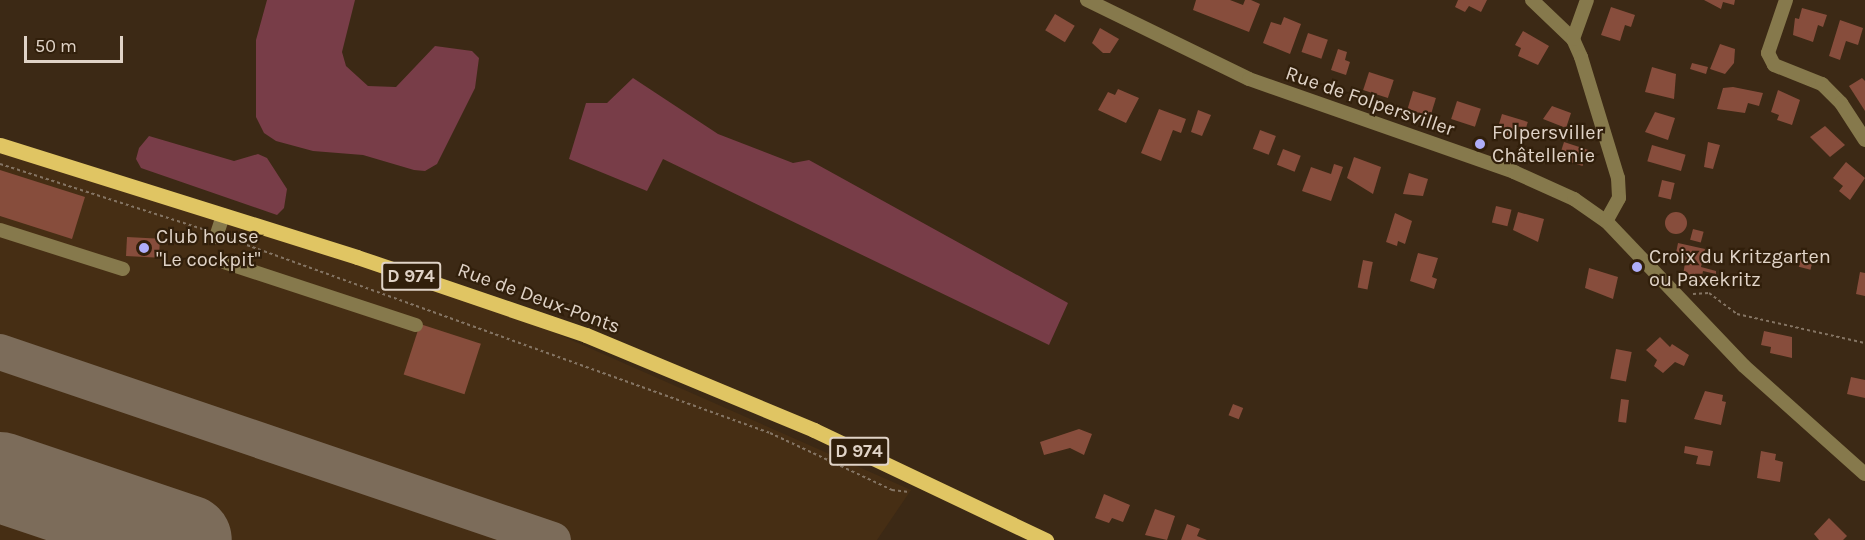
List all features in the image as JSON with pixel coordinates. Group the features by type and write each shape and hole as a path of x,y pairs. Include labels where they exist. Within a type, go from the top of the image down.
{"main road":[{"name":"Rue de Deux-Ponts","path":"0,145 223,215 586,335 814,430 1046,540"}],"street":[{"name":"Rue de Folpersviller","path":"1087,0 1249,79 1536,181 1574,199 1606,221 1760,382 1865,474"},
{"path":"1532,0 1573,39 1618,178 1619,198 1606,221"},
{"path":"1573,39 1587,0"},
{"path":"1786,0 1768,53 1774,65 1822,84 1841,103 1865,140"},
{"path":"216,235 223,215"},
{"path":"0,230 123,268"},
{"path":"224,262 416,325"}],"path":[{"path":"0,164 216,235 770,433 892,490 916,493"},
{"path":"1680,298 1699,291 1709,293 1737,314 1865,343"}],"shaded area":[{"path":"267,0 355,0 342,52 346,66 368,86 396,87 435,46 472,51 479,58 475,88 437,164 425,171 414,170 363,155 313,151 276,141 264,133 256,117 256,40"},
{"path":"633,78 718,134 793,163 809,160 1068,303 1049,345 663,159 647,191 569,159 586,103 607,103"},
{"path":"149,136 234,161 258,154 267,158 287,189 284,208 277,215 141,168 136,159 139,148"},
{"path":"0,151 360,264 535,324 911,490 877,540 0,540"}],"building":[{"path":"1196,0 1230,0 1243,5 1245,0 1251,0 1260,4 1249,32 1193,10"},
{"path":"1458,0 1487,0 1481,12 1469,6 1465,12 1455,7"},
{"path":"1704,0 1735,0 1734,5 1723,2 1721,9"},
{"path":"1611,7 1635,15 1631,27 1625,25 1620,41 1601,35"},
{"path":"1802,8 1827,15 1823,27 1818,25 1813,42 1793,35 1795,18 1799,19"},
{"path":"1055,14 1075,26 1065,42 1045,30"},
{"path":"1284,17 1301,24 1290,54 1263,43 1271,22 1281,25"},
{"path":"1840,20 1863,28 1858,45 1846,41 1840,60 1829,56"},
{"path":"1100,28 1119,39 1110,53 1103,53 1092,43"},
{"path":"1523,31 1549,46 1538,65 1518,56 1521,48 1515,45"},
{"path":"1308,33 1328,40 1321,59 1301,52"},
{"path":"1720,44 1735,49 1734,63 1725,74 1710,69"},
{"path":"1338,49 1347,52 1345,60 1350,62 1346,75 1331,70"},
{"path":"1692,63 1708,67 1706,74 1690,69"},
{"path":"1652,67 1676,74 1674,99 1645,92"},
{"path":"1369,72 1394,80 1388,98 1363,90"},
{"path":"1862,78 1865,81 1865,111 1849,86"},
{"path":"1733,87 1763,93 1759,106 1748,103 1745,113 1717,109 1723,88"},
{"path":"1118,89 1139,98 1126,123 1098,110 1108,92 1115,95"},
{"path":"1778,90 1800,100 1792,125 1777,120 1779,115 1771,112"},
{"path":"1413,91 1436,98 1430,116 1407,109"},
{"path":"1457,101 1481,109 1475,127 1451,119"},
{"path":"1552,106 1571,113 1566,128 1543,119"},
{"path":"1159,109 1186,119 1181,133 1173,130 1161,161 1141,153"},
{"path":"1198,110 1211,115 1202,136 1191,132"},
{"path":"1655,112 1675,118 1668,140 1645,132"},
{"path":"1502,114 1528,122 1522,141 1496,133"},
{"path":"1825,126 1845,145 1830,157 1810,137"},
{"path":"1260,130 1276,136 1269,155 1253,149"},
{"path":"1564,142 1588,150 1583,166 1559,158"},
{"path":"1708,142 1720,145 1713,169 1704,167"},
{"path":"1652,145 1686,155 1681,171 1647,161"},
{"path":"1283,149 1301,156 1295,172 1277,165"},
{"path":"1354,157 1381,167 1373,194 1347,178"},
{"path":"1846,162 1865,178 1850,200 1839,191 1843,186 1833,178"},
{"path":"1334,164 1343,167 1331,201 1302,191 1311,167 1331,174"},
{"path":"0,170 85,197 72,239 0,216"},
{"path":"1409,173 1428,179 1423,196 1403,194"},
{"path":"1662,180 1675,183 1671,199 1658,197"},
{"path":"1496,206 1512,210 1507,226 1492,222"},
{"path":"1518,212 1544,219 1538,242 1513,230"},
{"path":"1676,212 1684,215 1687,223 1684,231 1676,234 1668,231 1665,223 1668,215"},
{"path":"1395,213 1412,221 1405,244 1398,241 1397,246 1386,242"},
{"path":"1693,229 1704,232 1701,242 1690,240"},
{"path":"127,237 160,239 159,258 126,256"},
{"path":"1678,243 1705,249 1701,267 1716,271 1716,274 1703,271 1700,286 1682,281 1685,263 1683,254 1676,253"},
{"path":"1418,253 1438,258 1432,277 1437,279 1434,289 1410,281"},
{"path":"1801,258 1813,261 1810,270 1799,267"},
{"path":"1363,260 1373,262 1367,289 1358,287"},
{"path":"1589,268 1618,277 1613,299 1585,288"},
{"path":"1860,272 1865,273 1865,296 1856,294"},
{"path":"420,324 481,344 464,394 404,374"},
{"path":"1764,331 1792,337 1792,358 1770,353 1771,347 1761,345"},
{"path":"1660,337 1670,347 1672,344 1689,355 1684,366 1675,362 1663,373 1654,366 1657,360 1646,350"},
{"path":"1616,349 1632,352 1626,382 1610,378"},
{"path":"1851,377 1865,380 1865,398 1847,394"},
{"path":"1705,391 1723,395 1722,401 1726,402 1721,425 1694,419"},
{"path":"1621,399 1629,400 1626,423 1618,422"},
{"path":"1233,404 1243,408 1239,419 1229,415"},
{"path":"1079,429 1092,434 1084,455 1070,448 1044,455 1040,442"},
{"path":"1685,446 1713,451 1710,466 1696,464 1698,456 1684,453"},
{"path":"1761,451 1776,454 1775,460 1783,462 1780,482 1757,478"},
{"path":"1104,494 1130,505 1123,522 1112,518 1109,523 1095,518"},
{"path":"1155,509 1175,516 1167,540 1145,535"},
{"path":"1829,518 1847,536 1843,540 1819,540 1814,534"},
{"path":"1187,524 1200,529 1197,536 1207,540 1181,540"}],"taxiway":[{"path":"0,352 553,540"}],"runway":[{"path":"0,477 187,540"}],"place":[{"name":"Folpersviller Châtellenie","path":"1480,144"},
{"name":"Club house \"Le cockpit\"","path":"144,248"},
{"name":"Croix du Kritzgarten ou Paxekritz","path":"1637,267"}]}
